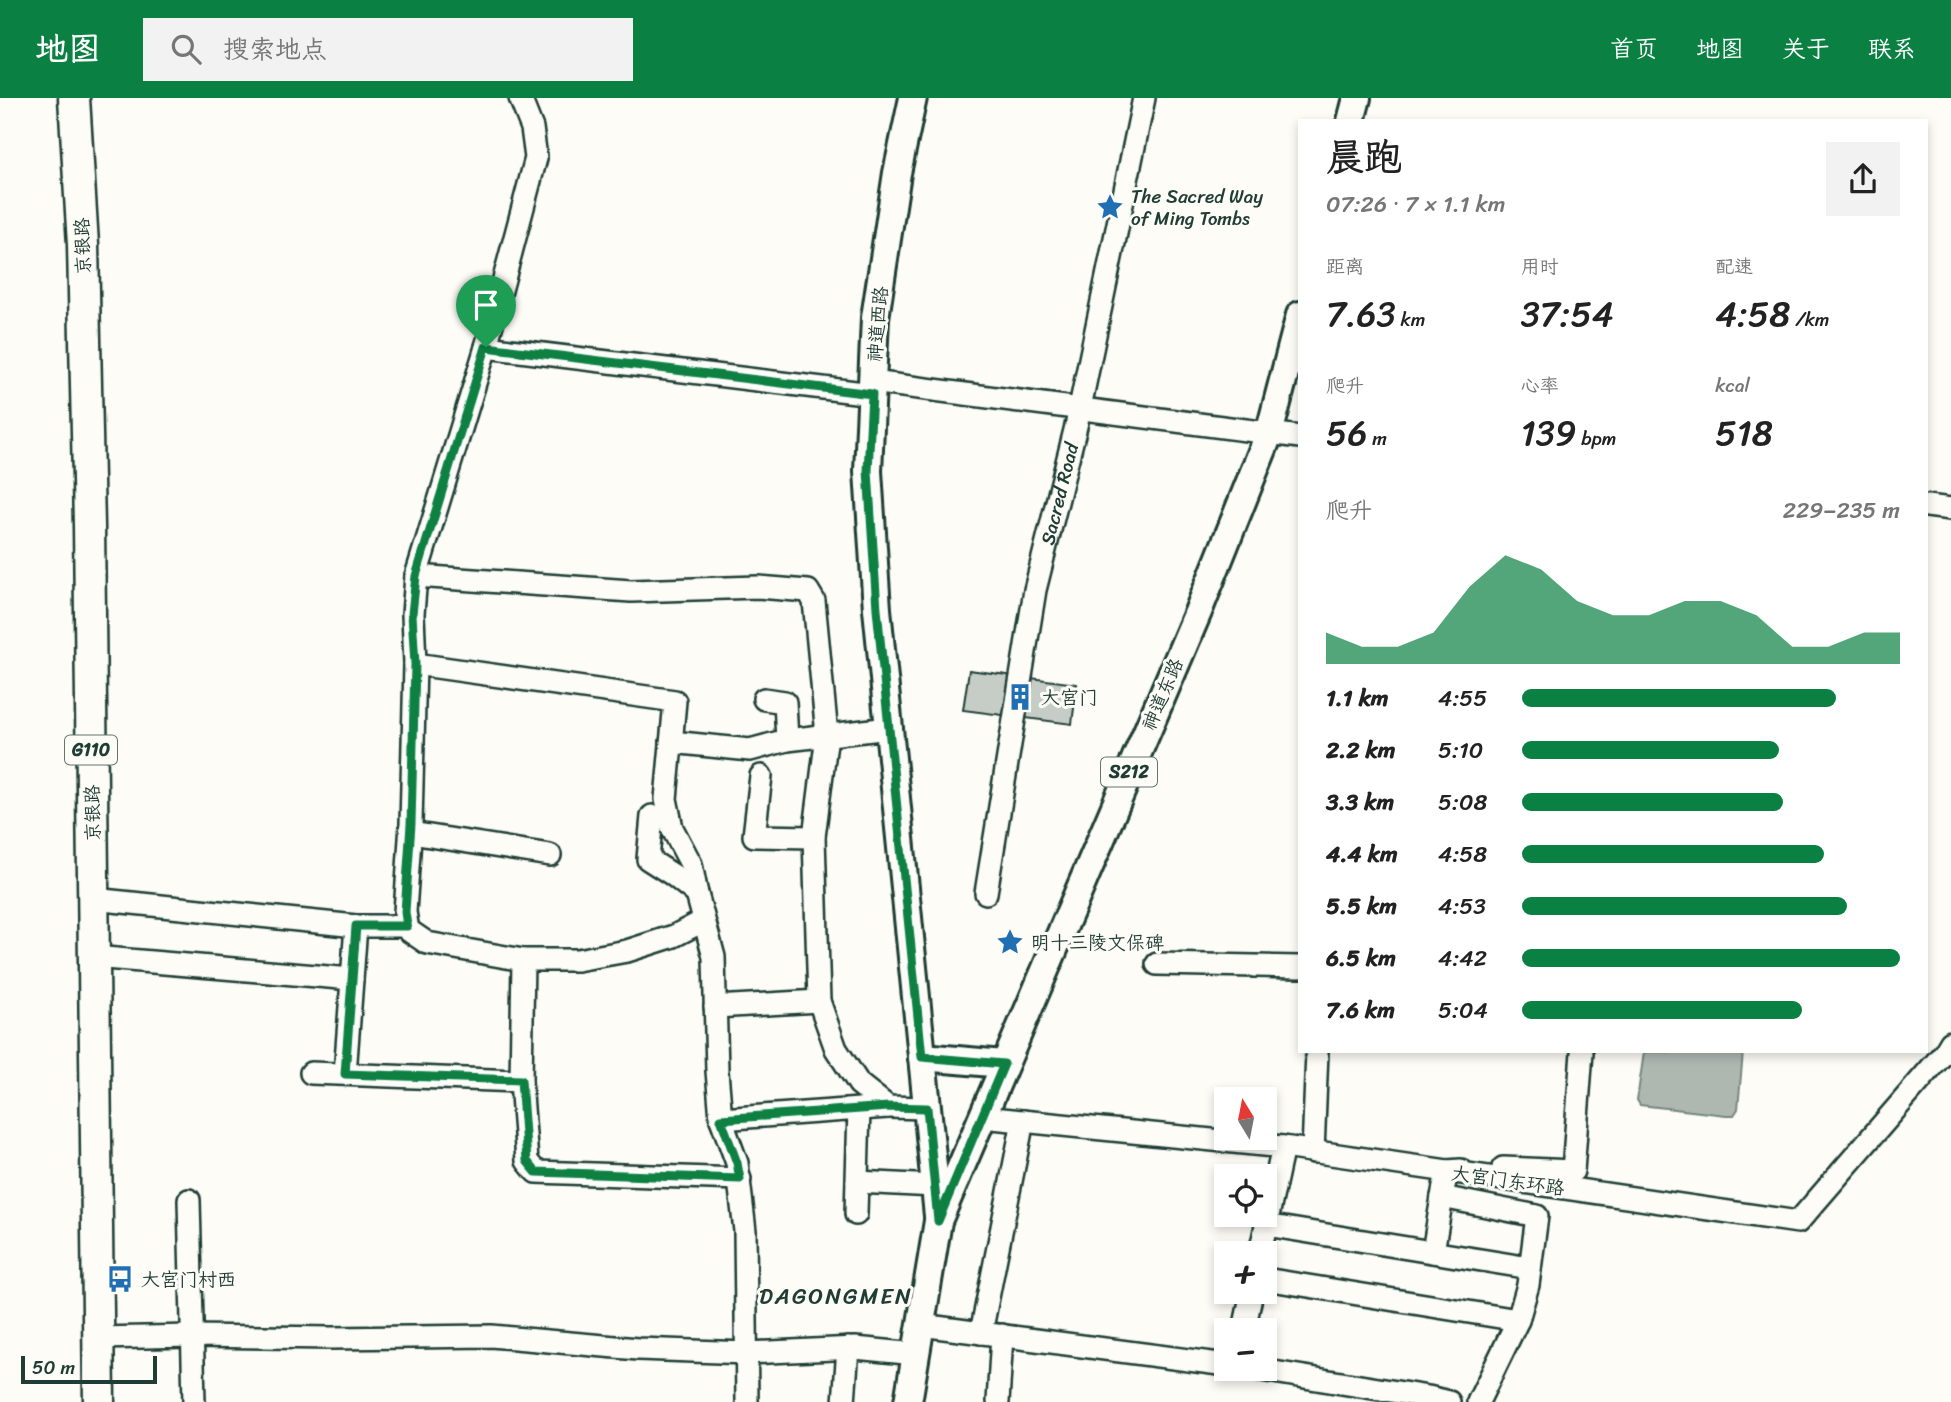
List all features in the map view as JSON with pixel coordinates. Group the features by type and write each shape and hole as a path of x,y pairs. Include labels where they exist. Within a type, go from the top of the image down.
{"highway":[{"name":"京银路","path":"74,98 84,271 103,1338 109,1402"},
{"name":"京银路","path":"88,98 96,232 96,900"},
{"name":"京银路","path":"99,1402 103,1338"}],"main road":[{"name":"神道西路","path":"913,98 897,173 875,317 868,471 877,609 938,1221"},
{"path":"1352,119 1357,98"},
{"name":"神道东路","path":"938,1221 1198,612 1269,434 1298,323"},
{"path":"922,1057 962,1054 1004,1064"},
{"name":"S212","path":"908,1402 938,1221"}],"street":[{"path":"520,98 532,128 536,158 486,347 416,576 412,614 415,664 411,834 405,912 407,926 408,930 427,943 523,960 577,960 627,951 674,936 704,921"},
{"name":"Sacred Road","path":"986,893 1035,590 1080,408 1144,98"},
{"path":"486,347 1080,408 1298,437"},
{"path":"1928,506 1951,509"},
{"path":"416,576 631,591 758,587 808,592 814,601 827,735 814,837 819,1001 836,1049 859,1084 888,1107"},
{"path":"415,664 675,701 666,799 672,828 691,864 714,957 721,1119 737,1163 745,1231 747,1402"},
{"path":"764,699 785,702 787,740"},
{"path":"671,741 750,750 787,740 889,728"},
{"path":"761,776 754,836 814,837"},
{"path":"652,816 648,859 673,874 697,894"},
{"path":"411,834 550,855"},
{"path":"96,900 356,926 407,926"},
{"path":"345,1074 356,926"},
{"path":"97,957 352,979"},
{"path":"523,960 521,1080 527,1161 536,1172 740,1179"},
{"path":"1157,964 1298,967"},
{"path":"715,1007 819,1001"},
{"name":"大宫门东环路","path":"982,1117 1283,1147 1798,1222 1951,1042"},
{"path":"1313,1152 1317,1053"},
{"path":"1433,1252 1447,1171 1516,1167 1573,1171 1583,1053"},
{"path":"311,1073 521,1080"},
{"path":"721,1119 888,1107 927,1108"},
{"path":"856,1214 859,1109"},
{"path":"998,1402 991,1334 1023,1121"},
{"path":"1277,1175 1283,1147"},
{"path":"857,1182 935,1186"},
{"path":"1442,1197 1537,1216 1528,1285 1518,1321 1478,1402"},
{"path":"189,1200 194,1402"},
{"path":"1277,1227 1530,1268"},
{"path":"1277,1281 1518,1321"},
{"path":"921,1325 1214,1363"},
{"path":"103,1338 491,1336 638,1349 747,1353 848,1348 916,1354"},
{"path":"844,1402 848,1348"},
{"path":"1277,1373 1449,1402"}],"shaded area":[{"path":"1644,1053 1743,1053 1738,1109 1734,1115 1640,1105 1637,1100"}],"building":[{"name":"大宫门","path":"969,670 1077,684 1072,724 963,710"}],"place":[{"name":"The Sacred Way of Ming Tombs","path":"1110,207"},
{"name":"大宫门","path":"1020,697"},
{"name":"明十三陵文保碑","path":"1010,942"},
{"name":"大宫门村西","path":"120,1279"}],"district":[{"name":"DAGONGMEN","path":"836,1296"}],"route":[{"path":"486,347 872,394 868,471 877,609 922,1057 1004,1064 938,1221 927,1108 888,1107 721,1119 740,1179 536,1172 527,1161 521,1080 345,1074 356,926 407,926 405,912 411,824 415,664 412,614 416,576 486,347"}]}
